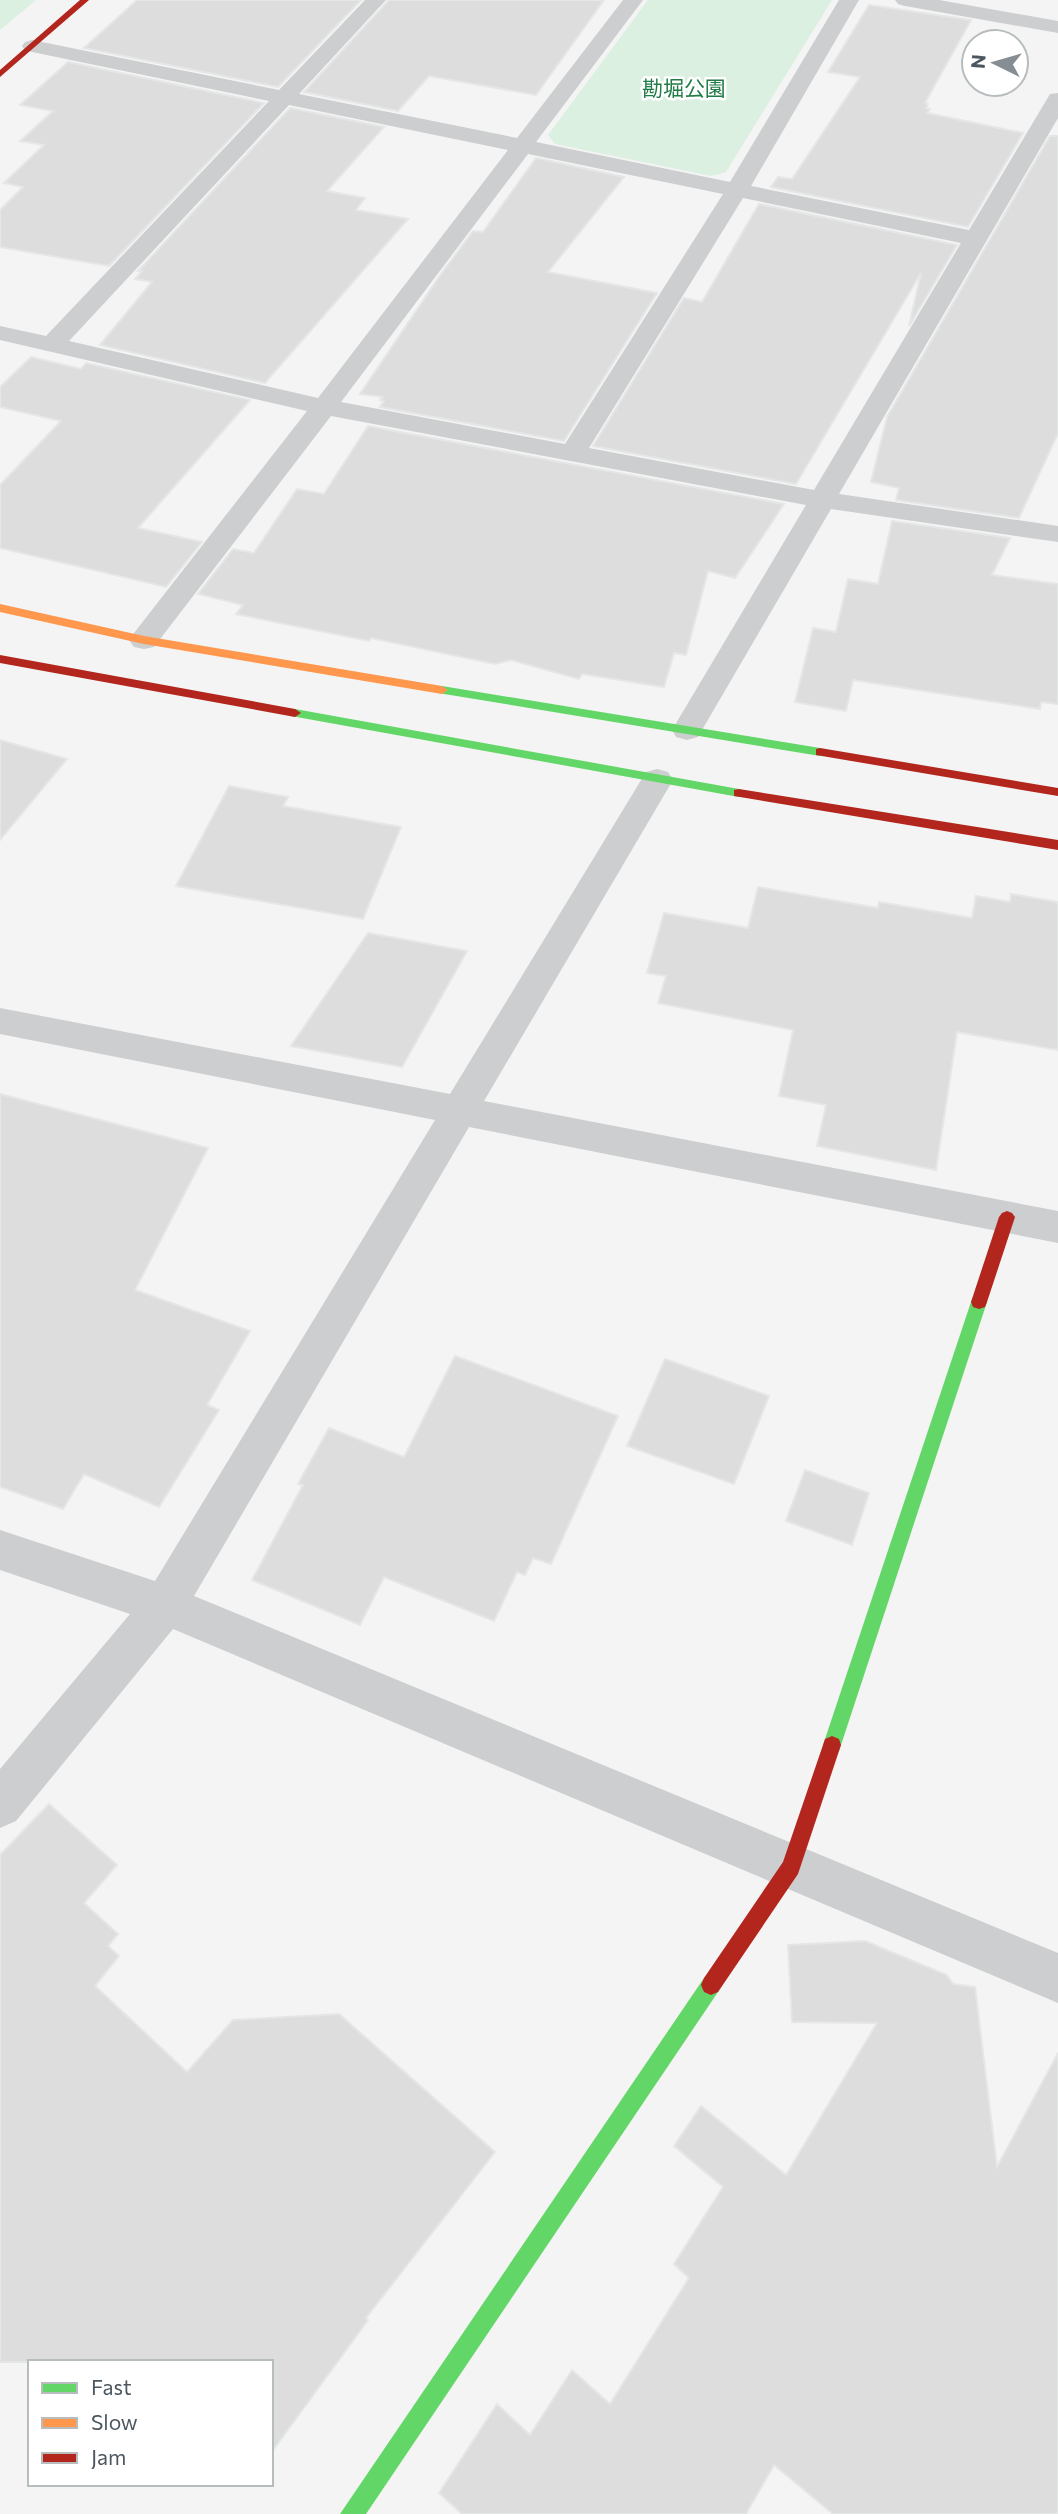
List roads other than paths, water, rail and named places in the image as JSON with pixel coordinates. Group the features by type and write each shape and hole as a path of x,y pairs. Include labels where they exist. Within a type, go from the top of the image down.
{"street":[{"path":"0,75 85,0"},
{"path":"51,345 376,0"},
{"path":"144,640 633,0"},
{"path":"573,453 737,190 849,0"},
{"path":"905,0 1058,27"},
{"path":"32,46 976,239"},
{"path":"688,730 1058,99"},
{"path":"0,333 324,407 823,500 1058,534"},
{"path":"0,608 144,640 1058,792"},
{"path":"0,659 657,780 1058,845"},
{"path":"0,1805 165,1605 657,780"},
{"path":"0,1021 1058,1227"},
{"path":"352,2514 791,1867 1007,1217"},
{"path":"0,1550 165,1605 1058,1978"}],"park label":[{"name":"勘堀公園","path":"684,87"}]}
